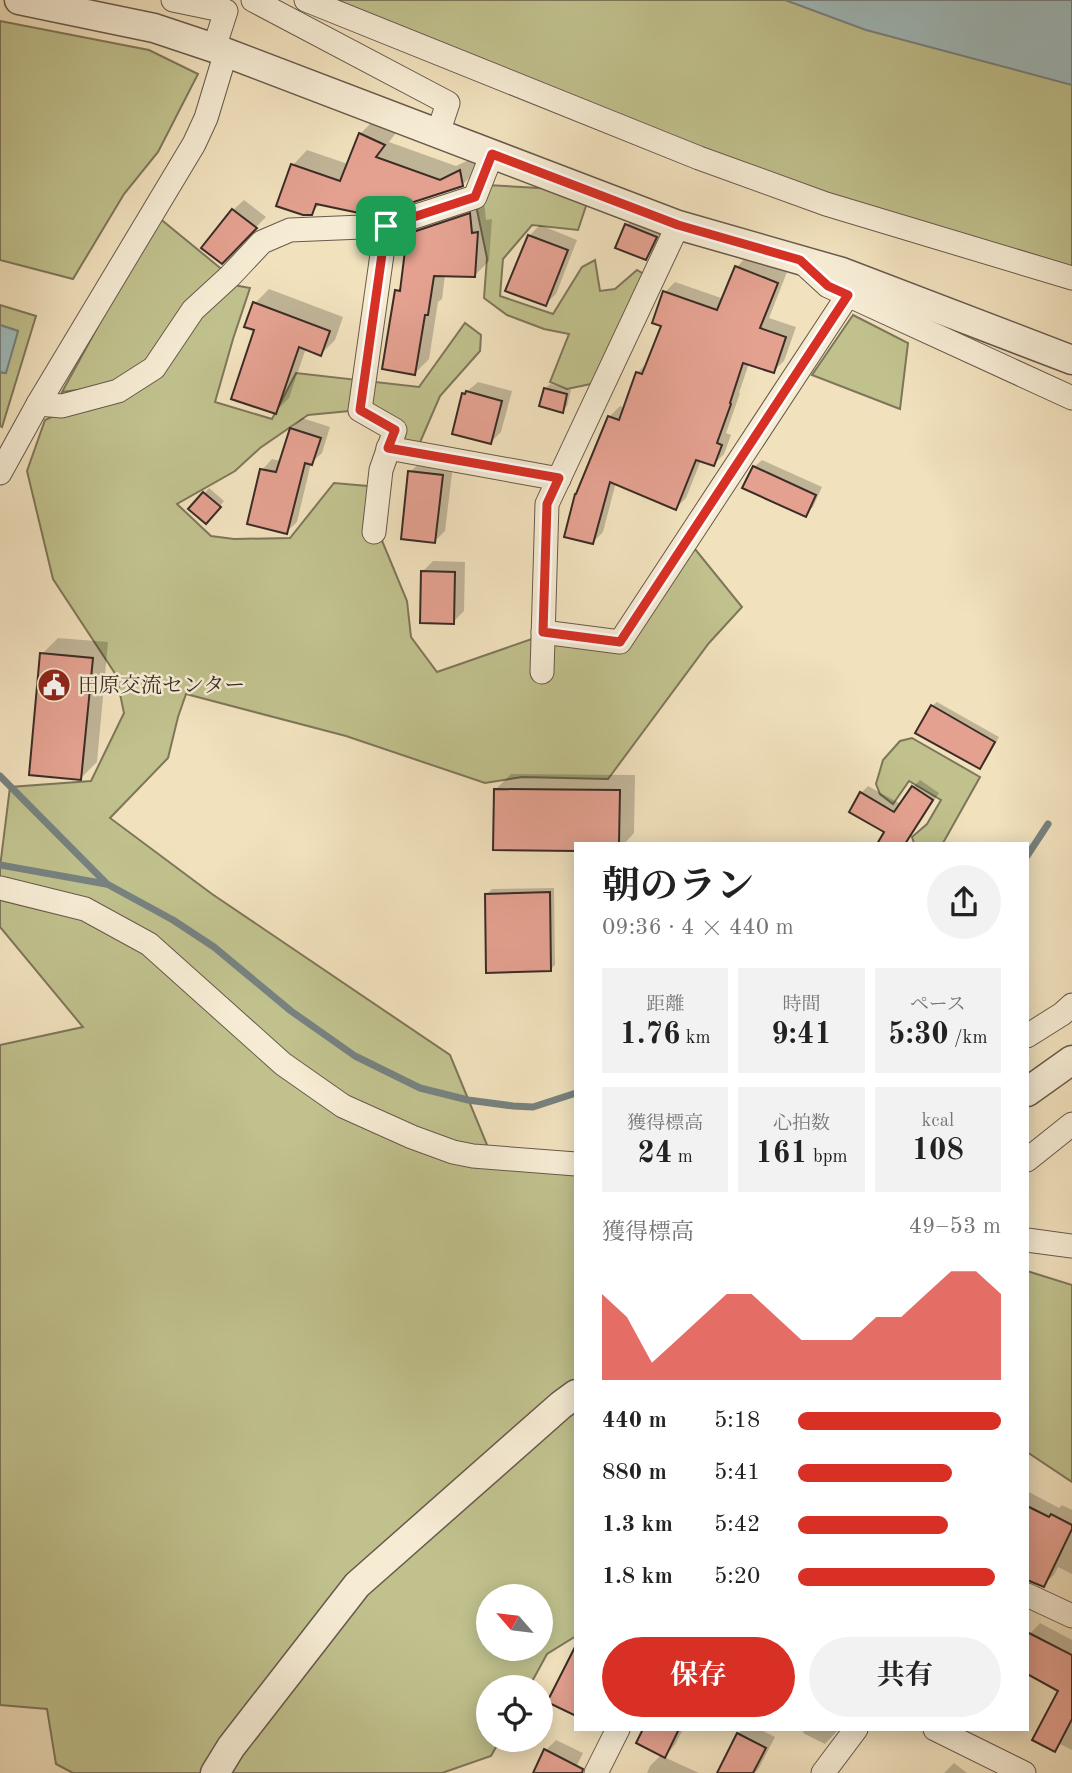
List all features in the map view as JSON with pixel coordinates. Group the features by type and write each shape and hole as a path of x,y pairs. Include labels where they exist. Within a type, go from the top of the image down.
{"street":[{"path":"19,0 153,28 220,50 678,225 842,272 1072,360"},
{"path":"0,472 194,144 206,118 226,11 173,0"},
{"path":"253,0 448,103 438,133"},
{"path":"306,0 687,154 826,204 1072,278"},
{"path":"38,404 62,406 118,391 154,368 193,310 262,242 290,230 386,226 475,197 492,154"},
{"path":"542,672 547,504 678,225"},
{"path":"374,532 381,470 395,430 360,410 386,226"},
{"path":"800,260 828,286 1072,398"},
{"path":"543,632 620,642 848,295"},
{"path":"388,448 559,478"},
{"path":"0,888 85,909 149,944 283,1064 343,1106 453,1152 574,1164"},
{"path":"1029,1035 1072,1005"},
{"path":"1029,1091 1072,1060"},
{"path":"1029,1158 1072,1124"},
{"path":"1029,1240 1072,1246"},
{"path":"215,1773 231,1747 357,1585 574,1395"},
{"path":"1029,1596 1072,1616"},
{"path":"596,1773 617,1731"},
{"path":"824,1773 855,1731"},
{"path":"939,1731 1024,1773"}],"green space":[{"path":"308,0 1072,0 1072,275 699,158"},
{"path":"0,21 149,50 198,74 158,152 124,194 73,279 0,260"},
{"path":"486,185 591,191 578,230 532,225 503,259 500,296 553,314 582,267 595,260 600,291 615,289 637,270 652,279 600,382 567,389 550,382 569,334 544,329 507,315 484,298 487,258 477,210"},
{"path":"158,217 230,276 223,283 250,288 215,402 272,419 296,373 419,387 465,323 481,335 480,351 440,396 418,447 388,448 395,430 360,410 308,415 260,448 235,471 177,504 211,536 234,539 290,538 334,483 379,487 378,531 407,601 411,637 437,672 549,633 620,642 676,556 695,549 742,607 709,643 608,779 522,777 485,783 346,736 186,694 168,758 110,818 212,894 450,1055 492,1157 574,1169 574,1637 553,1650 553,1584 476,1584 476,1661 543,1661 536,1675 476,1675 476,1752 493,1752 491,1756 442,1773 73,1773 56,1764 47,1709 0,1705 0,1045 83,1027 0,927 0,867 10,787 91,781 124,713 116,675 53,579 27,471 45,420 122,384 62,392"},
{"path":"0,305 36,316 2,427 0,372 5,373 18,331 0,325"},
{"path":"853,315 908,343 900,409 812,375"},
{"path":"912,738 980,777 944,842 914,842 912,837 927,824 941,800 909,781 893,804 880,794 876,784 883,760 900,741"},
{"path":"1029,1272 1072,1285 1072,1482 1029,1453"}],"water":[{"path":"785,0 1072,0 1072,85 866,30"},
{"path":"0,325 18,331 6,373 0,372"}],"building":[{"path":"359,133 385,145 376,157 440,180 460,170 463,186 383,212 359,213 316,204 312,215 303,215 276,206 291,164 340,181"},
{"path":"232,209 257,228 222,264 201,248"},
{"path":"470,213 472,233 478,232 475,277 434,276 415,375 382,369 395,290 400,291 407,234"},
{"path":"625,224 657,237 646,260 615,248"},
{"path":"528,235 568,250 546,306 505,291"},
{"path":"735,266 778,283 760,328 786,337 774,373 743,363 717,443 722,445 714,466 696,460 676,510 610,482 593,544 564,537 575,494 608,416 619,420 636,372 642,374 661,326 652,323 663,291 717,310"},
{"path":"253,302 330,331 321,356 299,347 276,414 231,399 254,330 244,327"},
{"path":"544,388 567,394 563,413 539,406"},
{"path":"466,391 502,401 491,444 452,434 462,393 465,394"},
{"path":"290,428 321,438 312,465 305,463 287,534 247,524 260,469 276,472"},
{"path":"753,466 816,495 806,517 742,488"},
{"path":"408,471 443,475 435,543 401,539"},
{"path":"203,492 221,507 206,524 188,509"},
{"path":"421,571 455,572 454,624 420,623"},
{"path":"40,653 93,658 81,780 29,775"},
{"path":"931,705 995,742 980,769 915,733"},
{"path":"912,786 933,800 906,842 878,842 884,832 849,812 860,792 894,812"},
{"path":"494,789 620,790 619,842 574,842 574,851 493,850"},
{"path":"550,892 551,971 486,973 485,894"},
{"path":"1029,1507 1072,1525 1044,1587 1029,1581"},
{"path":"1029,1633 1072,1655 1072,1719 1055,1752 1032,1740 1058,1691 1029,1675"},
{"path":"574,1649 574,1715 553,1705 553,1690"},
{"path":"642,1731 678,1731 665,1758 636,1743"},
{"path":"737,1733 766,1748 753,1773 717,1773"},
{"path":"543,1752 550,1752 583,1769 582,1773 533,1773"}],"waterway":[{"path":"0,776 107,884 173,920 214,947 291,1011 355,1056 420,1088 468,1100 533,1107 574,1094"},
{"path":"1029,853 1048,824"},
{"path":"0,865 106,884"}],"place":[{"name":"田原交流センター","path":"54,685"}],"route":[{"path":"492,154 678,225 800,260 828,286 848,295 620,642 543,632 547,504 559,478 388,448 395,430 360,410 386,226 475,197 492,154"}]}
